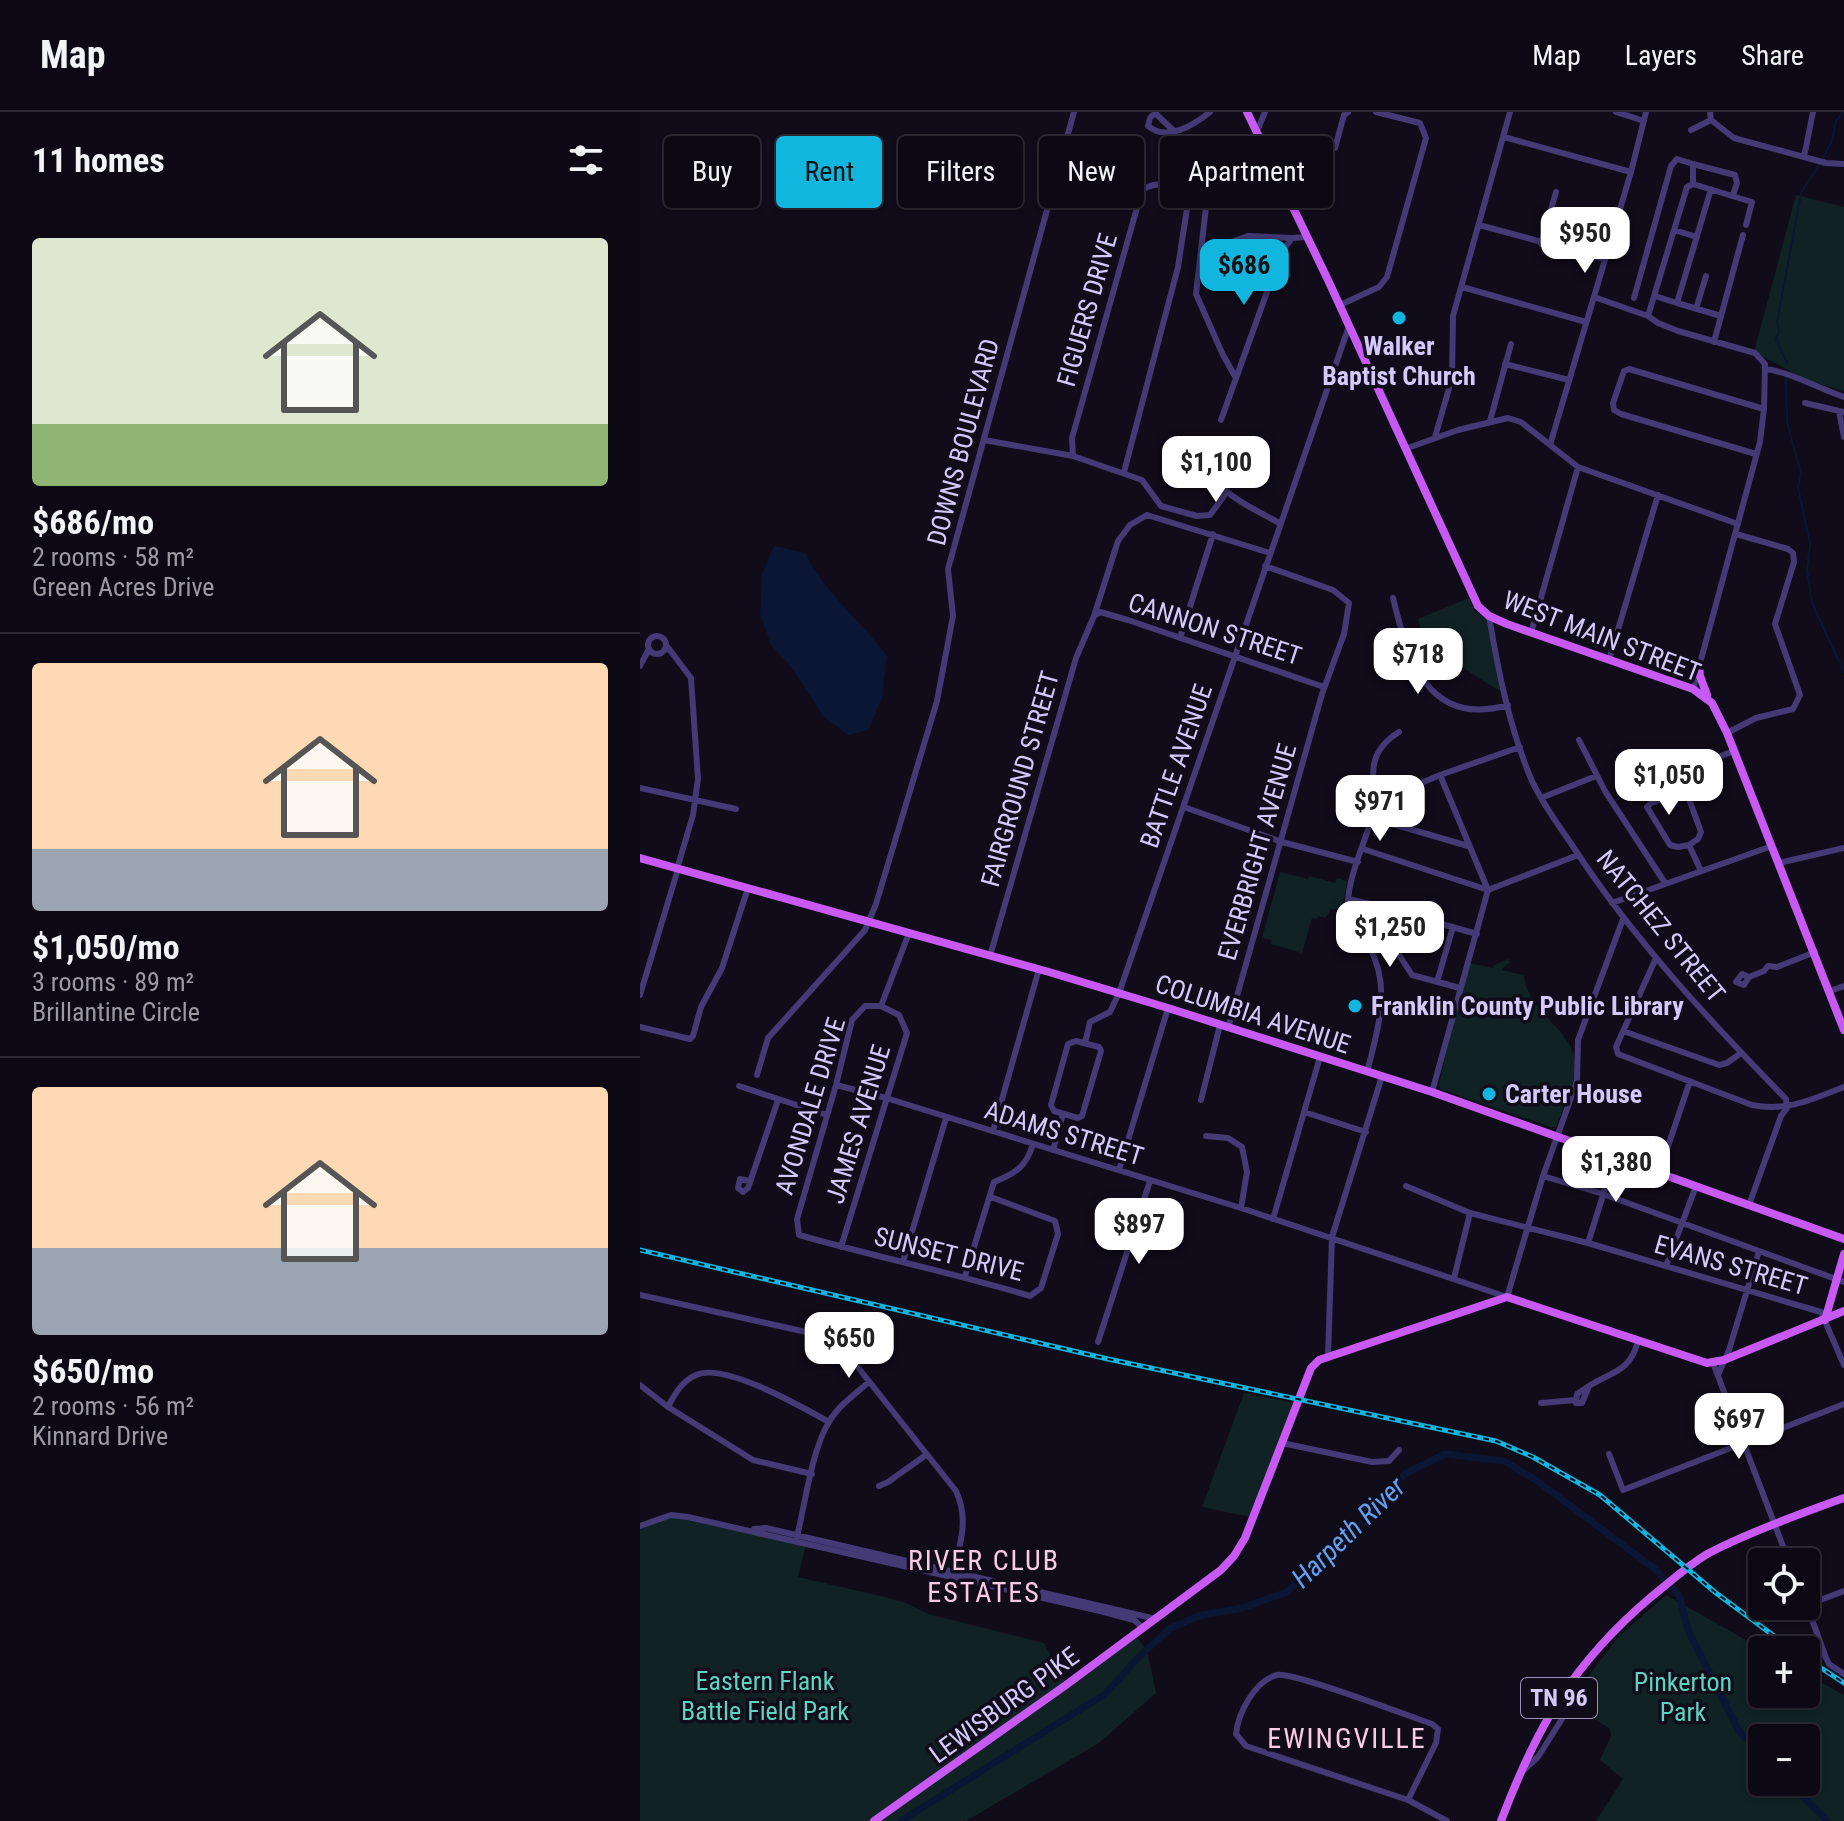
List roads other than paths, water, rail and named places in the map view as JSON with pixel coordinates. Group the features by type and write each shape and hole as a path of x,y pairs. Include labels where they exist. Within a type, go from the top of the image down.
{"main road":[{"name":"WEST MAIN STREET","path":"1247,112 1259,136"},
{"name":"WEST MAIN STREET","path":"1293,208 1478,606 1489,616 1507,624 1693,689 1712,703 1727,733 1844,1030"},
{"path":"1699,665 1703,686 1712,703"},
{"name":"COLUMBIA AVENUE","path":"640,858 1168,1008 1432,1092 1844,1239"},
{"path":"1825,1320 1840,1281 1844,1254"},
{"path":"1328,1356 1507,1297 1703,1363 1724,1360 1844,1311"},
{"name":"LEWISBURG PIKE","path":"874,1821 1221,1570 1245,1538 1311,1368 1328,1356"},
{"name":"TN 96","path":"1501,1821 1540,1729 1576,1673 1621,1623 1685,1569 1709,1553 1844,1498"}],"street":[{"name":"DOWNS BOULEVARD","path":"757,1075 768,1038 809,989 845,954 868,922 937,701 953,616 948,569 1074,112"},
{"path":"1174,131 1156,112 1148,123 1150,129 1174,131 1194,125 1210,112"},
{"path":"1257,131 1265,112"},
{"path":"1333,149 1344,115 1348,112"},
{"path":"1340,305 1379,287 1387,277 1426,138 1420,123 1376,112"},
{"path":"1435,437 1452,378 1453,316 1510,112"},
{"path":"1616,112 1644,121"},
{"path":"1550,445 1646,112"},
{"path":"1804,157 1813,112"},
{"path":"1691,130 1710,116 1734,138 1826,163 1844,164"},
{"path":"1504,137 1631,172"},
{"path":"1634,298 1671,166 1677,159 1735,175 1734,196"},
{"path":"1693,164 1693,184"},
{"name":"FIGUERS DRIVE","path":"1073,456 1072,438 1142,190 1160,184"},
{"path":"1648,316 1687,187 1693,184 1752,202 1746,225"},
{"path":"1677,303 1711,189"},
{"path":"1541,244 1556,192"},
{"path":"1124,472 1178,267 1187,208"},
{"path":"1206,208 1196,294 1236,378"},
{"path":"1479,225 1605,259"},
{"path":"1674,230 1697,237"},
{"path":"1714,342 1743,235"},
{"path":"1203,252 1248,236 1307,237"},
{"path":"1221,420 1281,253 1292,238"},
{"path":"1641,272 1660,278"},
{"path":"1696,309 1706,276"},
{"path":"1462,287 1586,322"},
{"path":"1655,296 1721,316"},
{"path":"1594,297 1648,316 1658,323 1755,353 1762,358 1766,369 1764,409 1756,454 1693,689"},
{"name":"BATTLE AVENUE","path":"1119,993 1349,326"},
{"path":"1490,421 1511,344"},
{"path":"1505,364 1569,380"},
{"path":"1756,454 1621,414 1614,410 1613,403 1624,371 1629,369 1764,409"},
{"path":"1766,369 1785,372 1844,397"},
{"path":"1805,403 1842,412 1844,437"},
{"path":"1405,449 1435,437 1508,418 1521,422 1578,467 1738,524"},
{"path":"984,440 1073,456 1124,472 1142,480 1161,506 1197,516 1210,515 1226,493"},
{"path":"1197,445 1204,466 1226,493 1279,523"},
{"path":"1531,633 1578,467"},
{"path":"1609,660 1658,495"},
{"path":"1094,616 1118,541 1138,518 1159,516 1270,553"},
{"path":"1181,634 1213,534"},
{"path":"1727,733 1756,718 1793,709 1800,695 1775,624 1794,562 1793,553 1736,534"},
{"name":"EVERBRIGHT AVENUE","path":"1201,1100 1282,842 1324,687 1344,634 1349,603 1333,590 1265,566"},
{"path":"1393,598 1412,664 1439,695 1465,710 1486,711 1508,705"},
{"name":"CANNON STREET","path":"1094,616 1100,612 1181,634 1235,657 1324,687"},
{"name":"FAIRGROUND STREET","path":"990,956 1076,658 1094,616"},
{"name":"NATCHEZ STREET","path":"1489,616 1508,705 1520,747 1541,798 1623,919 1741,1053 1786,1099 1787,1108"},
{"path":"1493,642 1496,629 1507,624"},
{"path":"640,995 678,869 698,779 691,678 663,637 654,636 648,642 649,649 641,665"},
{"path":"641,665 666,645"},
{"path":"649,649 674,656"},
{"path":"1381,800 1375,790 1374,766 1383,742 1399,732"},
{"path":"1579,740 1596,776 1665,883"},
{"path":"1367,1072 1381,1016 1382,991 1370,946 1351,916 1348,899 1375,807 1381,800 1440,775 1520,747"},
{"path":"1700,765 1686,762 1657,771 1647,778 1651,783 1700,765 1734,751"},
{"path":"1432,1092 1488,890 1440,775"},
{"path":"1541,798 1596,776"},
{"path":"640,788 736,809"},
{"path":"1681,793 1688,796 1701,832 1698,839 1689,845 1670,845 1647,807 1681,793"},
{"path":"1184,807 1282,842 1358,862"},
{"path":"1372,818 1468,846"},
{"path":"1689,845 1701,871"},
{"path":"1612,903 1772,846"},
{"path":"1363,849 1488,890 1578,855"},
{"path":"1779,863 1843,850"},
{"path":"640,1027 690,1039 693,1036 701,1007 722,968 748,888"},
{"path":"1348,899 1477,934"},
{"path":"1378,906 1376,919 1412,975 1460,988"},
{"path":"1507,1297 1543,1176 1577,1081 1578,1040 1623,919"},
{"path":"1437,982 1453,927"},
{"name":"JAMES AVENUE","path":"841,1247 907,1033 899,1015 881,1006 909,933"},
{"path":"1749,977 1768,966 1777,967 1815,952"},
{"path":"1656,958 1616,1047 1618,1054 1752,1105 1787,1108 1844,1087"},
{"path":"993,1131 1039,969"},
{"path":"1830,991 1844,986"},
{"path":"1085,1043 1090,1022 1110,1012 1119,993"},
{"name":"AVONDALE DRIVE","path":"799,1235 797,1219 852,1020 865,1006 881,1006"},
{"path":"1119,1170 1168,1008"},
{"path":"1623,1031 1719,1065 1741,1053"},
{"path":"1076,1041 1099,1047 1101,1051 1082,1116 1078,1118 1063,1114 1054,1111 1051,1105 1068,1044 1076,1041"},
{"path":"1273,1219 1320,1057"},
{"path":"1328,1356 1332,1237 1382,1076"},
{"path":"1659,1173 1690,1081"},
{"name":"ADAMS STREET","path":"836,1085 1241,1208 1507,1297"},
{"path":"739,1086 827,1115"},
{"path":"749,1181 778,1100"},
{"path":"1749,1205 1781,1116 1787,1108"},
{"path":"1304,1112 1366,1132"},
{"path":"1053,1150 1063,1114"},
{"path":"903,1262 946,1118"},
{"path":"1206,1136 1228,1138 1242,1147 1247,1172 1241,1208"},
{"path":"965,1276 994,1182 1017,1173 1028,1160 1033,1144"},
{"path":"1588,1243 1615,1157"},
{"path":"1543,1176 1603,1194 1840,1281"},
{"path":"1098,1342 1150,1181"},
{"name":"EVANS STREET","path":"1406,1186 1470,1213 1529,1226 1821,1312 1825,1320"},
{"path":"1666,1266 1696,1186"},
{"name":"SUNSET DRIVE","path":"799,1235 965,1276 1030,1296 1041,1288 1058,1234 1055,1221 991,1197"},
{"path":"1454,1278 1470,1213"},
{"path":"1718,1375 1759,1251"},
{"path":"640,1295 815,1334 845,1351 961,1501 963,1537 952,1574"},
{"path":"1825,1320 1844,1365"},
{"path":"1541,1403 1575,1400 1577,1394 1589,1386 1624,1368 1638,1341"},
{"path":"1713,1363 1784,1548"},
{"path":"668,1407 675,1392 694,1375 707,1372 723,1374 781,1395 829,1422"},
{"path":"797,1539 812,1474 829,1422 869,1382"},
{"path":"640,1385 668,1407 753,1460 812,1474"},
{"path":"1609,1454 1623,1490 1844,1404"},
{"path":"1282,1443 1372,1462 1389,1461 1399,1450"},
{"path":"879,1486 926,1455"},
{"path":"640,1526 671,1515 748,1529 766,1528 797,1539 1156,1619"},
{"path":"952,1574 1113,1614 1134,1620 1142,1627"},
{"path":"1820,1599 1844,1591"},
{"path":"1812,1620 1829,1664 1844,1674"},
{"path":"1408,1800 1436,1743 1438,1729 1432,1724 1300,1678 1277,1675 1259,1687 1237,1718 1236,1734 1246,1746 1408,1800 1447,1821"},
{"path":"1521,1772 1538,1757 1572,1703"}],"water":[{"path":"774,546 806,553 831,592 887,656 882,698 868,730 848,735 823,716 793,669 771,645 760,614 762,574"}],"waterway":[{"path":"1787,363 1776,339 1779,332 1777,323 1801,193 1824,157 1836,121 1844,112"},
{"path":"1786,379 1787,422 1801,474 1798,487 1810,544 1807,570 1812,603 1844,672"},
{"name":"Harpeth River","path":"901,1821 1105,1694 1169,1629 1198,1616 1242,1608 1287,1592 1363,1523 1406,1473 1445,1454 1504,1461 1536,1480 1655,1569 1679,1595 1688,1630 1739,1731 1748,1741"},
{"name":"Harpeth River","path":"1803,1796 1827,1821"}],"railway":[{"path":"640,1250 1108,1359 1496,1441 1533,1457 1600,1495 1716,1593 1774,1636"},
{"path":"1820,1667 1844,1683"}],"place":[{"name":"Walker Baptist Church","path":"1399,318"},
{"name":"Franklin County Public Library","path":"1355,1006"},
{"name":"Carter House","path":"1489,1094"}],"district":[{"name":"RIVER CLUB ESTATES","path":"984,1576"},
{"name":"EWINGVILLE","path":"1347,1738"}],"park label":[{"name":"Eastern Flank Battle Field Park","path":"765,1696"},
{"name":"Pinkerton Park","path":"1683,1697"}]}
